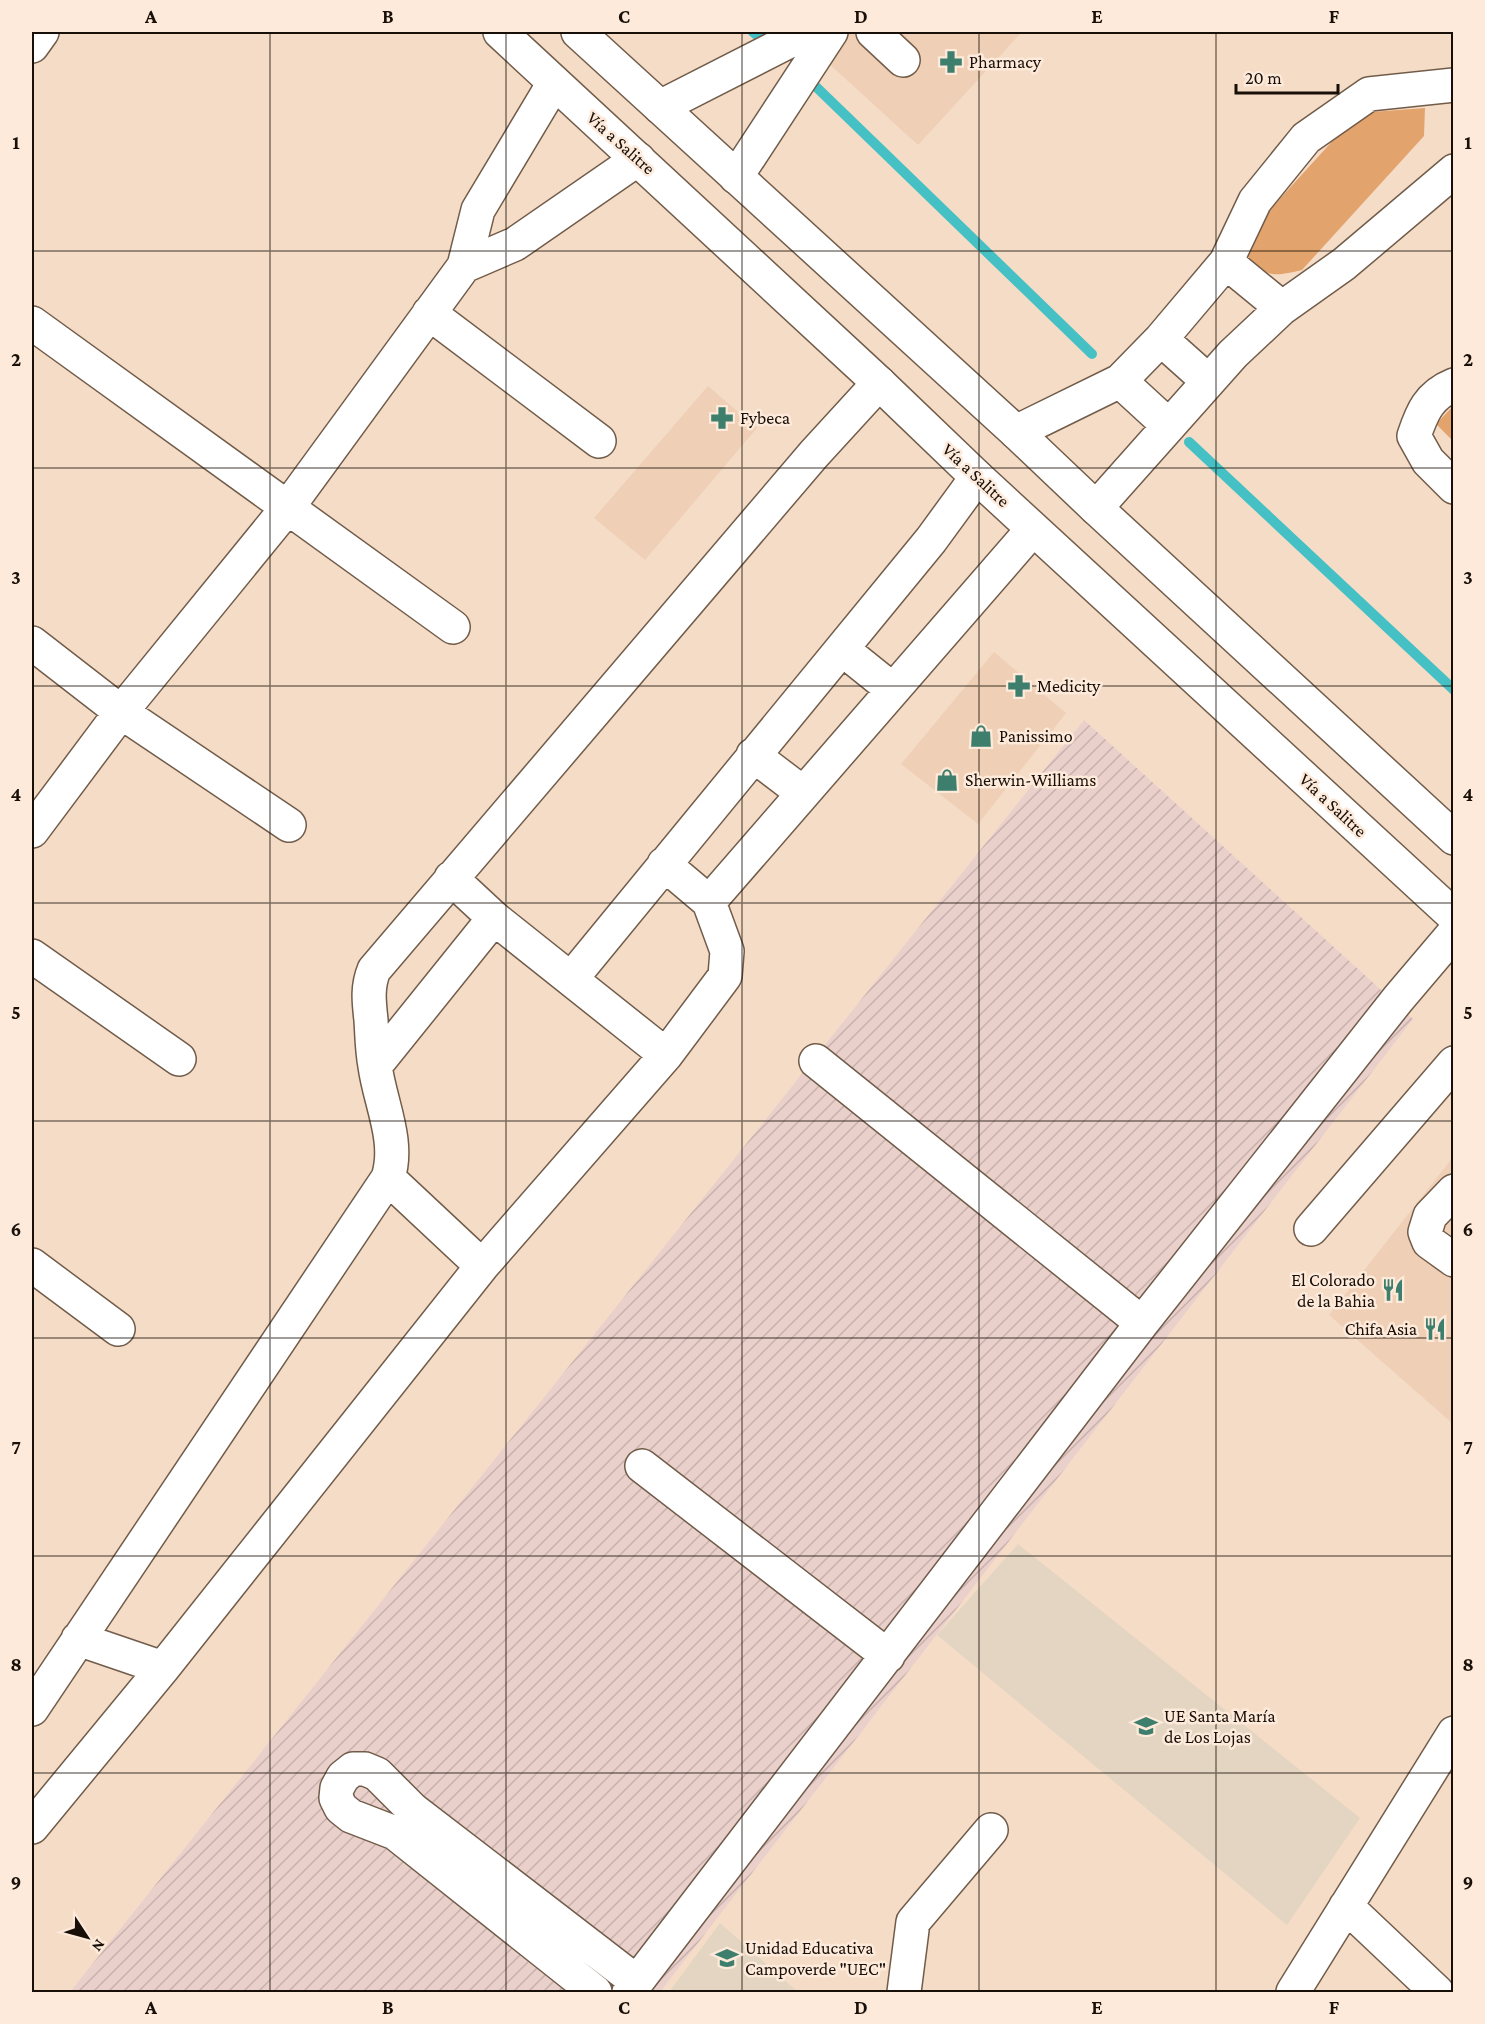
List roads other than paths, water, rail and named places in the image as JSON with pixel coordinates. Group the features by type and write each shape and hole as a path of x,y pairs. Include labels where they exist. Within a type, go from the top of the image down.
{"street":[{"path":"32,46 42,32"},
{"name":"Vía a Salitre","path":"500,32 879,383 977,477 1454,916"},
{"path":"578,32 1016,432 1454,838"},
{"path":"660,107 807,32"},
{"path":"736,177 831,32"},
{"path":"873,32 903,60"},
{"path":"32,831 120,712 288,507 464,266 478,210 554,83"},
{"path":"1016,432 1120,381 1161,339 1226,262 1255,201 1306,138 1369,94 1454,85"},
{"path":"464,266 515,244 638,159"},
{"path":"1096,508 1233,354 1282,308 1344,264 1454,171"},
{"path":"1226,262 1282,308"},
{"path":"429,313 599,441"},
{"path":"32,323 453,627"},
{"path":"1161,339 1208,381"},
{"path":"1120,381 1169,426"},
{"path":"32,1709 388,1178 393,1164 393,1147 375,1066 369,992 374,970 806,464 879,383"},
{"path":"1454,385 1440,390 1423,412 1414,436 1428,461 1454,487"},
{"path":"571,979 932,540 977,477"},
{"path":"709,902 1033,528"},
{"path":"32,643 120,712 289,825"},
{"path":"842,649 893,690"},
{"path":"753,755 803,793"},
{"path":"32,1827 163,1668 482,1266 666,1055 725,976 727,951 709,902 664,864"},
{"path":"451,878 494,918 666,1055"},
{"path":"375,1066 494,918"},
{"path":"606,1960 587,1990 395,1833 351,1816 341,1808 336,1798 337,1788 343,1777 353,1769 365,1769 377,1774 412,1809 606,1960 633,1987 1142,1323 1398,999 1454,933"},
{"path":"32,956 179,1059"},
{"path":"816,1061 1142,1323"},
{"path":"1311,1229 1454,1063"},
{"path":"388,1178 482,1266"},
{"path":"1454,1191 1430,1216 1425,1232 1429,1242 1454,1260"},
{"path":"32,1265 118,1329"},
{"path":"642,1466 888,1656"},
{"path":"78,1639 163,1668"},
{"path":"1293,1992 1454,1733"},
{"path":"904,1992 914,1922 991,1830"},
{"path":"1346,1906 1437,1992"}],"waterway":[{"path":"753,32 767,44"},
{"path":"808,79 1092,354"},
{"path":"1189,442 1454,690"}],"place":[{"name":"Pharmacy","path":"951,62"},
{"name":"Fybeca","path":"722,418"},
{"name":"Medicity","path":"1019,686"},
{"name":"Panissimo","path":"981,736"},
{"name":"Sherwin-Williams","path":"947,780"},
{"name":"El Colorado de la Bahia","path":"1393,1290"},
{"name":"Chifa Asia","path":"1435,1329"},
{"name":"UE Santa María de Los Lojas","path":"1146,1726"},
{"name":"Unidad Educativa Campoverde \"UEC\"","path":"727,1958"}]}
